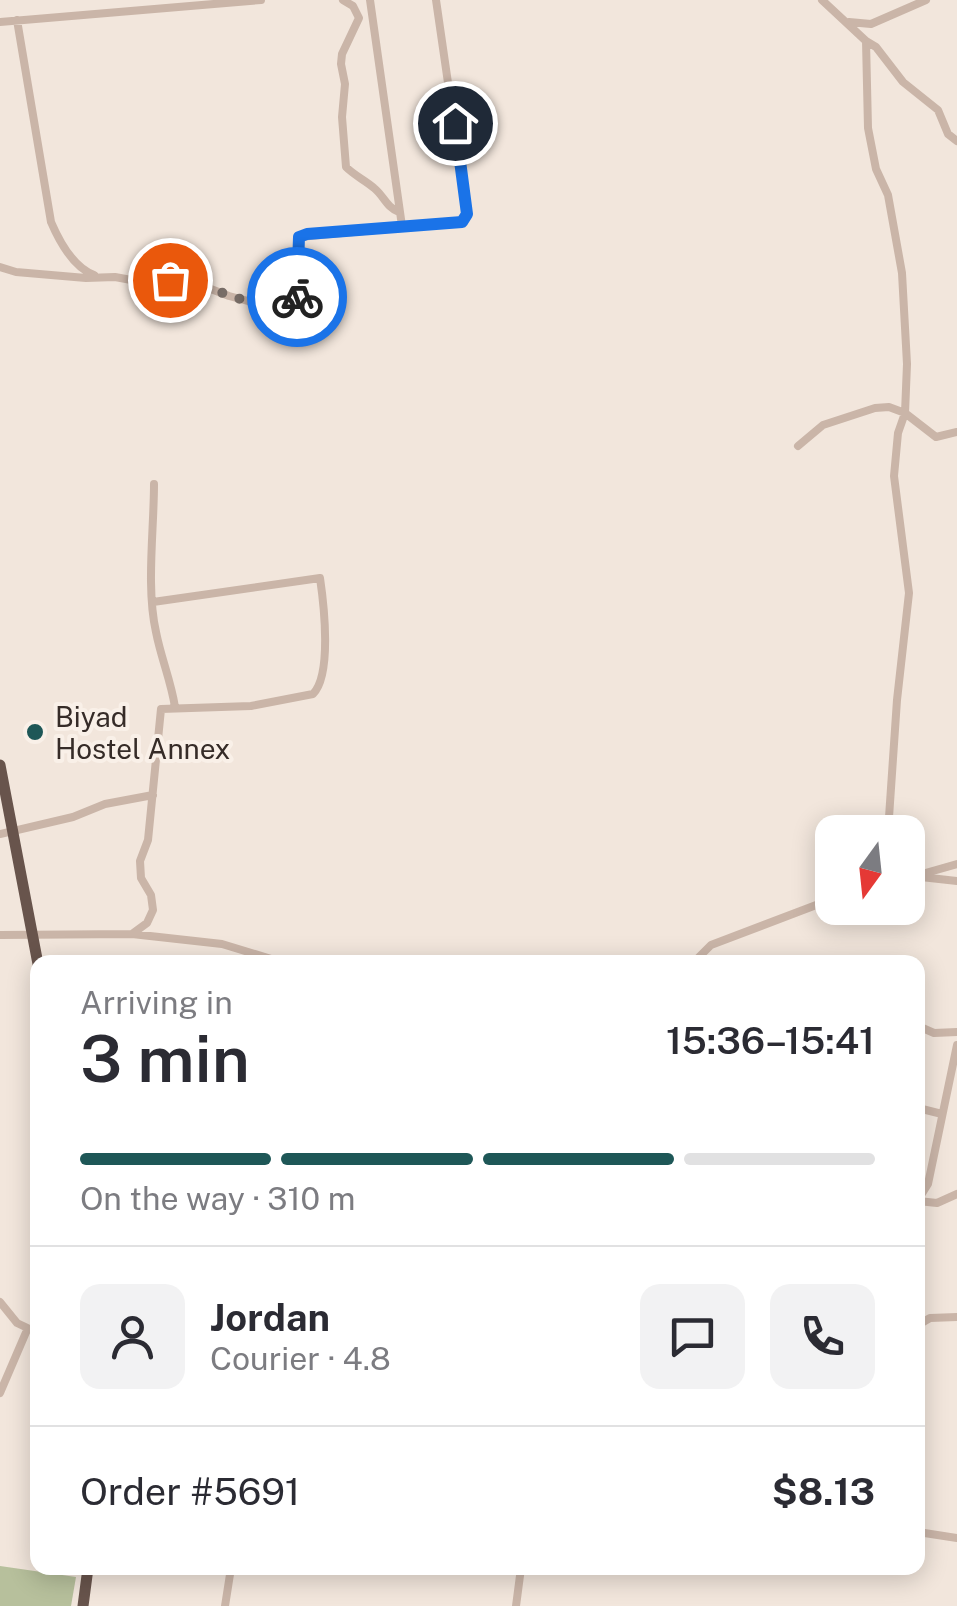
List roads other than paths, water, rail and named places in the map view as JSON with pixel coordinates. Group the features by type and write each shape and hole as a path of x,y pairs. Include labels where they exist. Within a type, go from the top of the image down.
{"highway":[{"path":"0,764 6,833 36,955"},
{"path":"82,1606 87,1575"}],"street":[{"path":"0,22 171,3 262,0"},
{"path":"343,0 353,6 359,18 341,64 345,84 342,117 346,167 375,188 398,212"},
{"path":"370,0 402,226"},
{"path":"304,339 294,313 300,277 296,243 299,237 462,222 467,214 436,0"},
{"path":"822,0 876,47 903,82 938,110 948,134 957,141"},
{"path":"849,22 871,24 926,0"},
{"path":"17,20 51,222 59,241 83,270 142,282 198,284 294,313"},
{"path":"866,41 868,128 876,169 888,195 902,273 907,364 905,413 898,433 894,480 909,593 889,815"},
{"path":"0,267 16,272 98,276"},
{"path":"798,446 823,425 889,406 905,413 931,436 945,437 957,432"},
{"path":"154,484 153,602 156,632 170,675 175,707"},
{"path":"132,934 147,923 153,910 152,895 141,878 140,861 148,840 158,713 166,707 264,704 313,694 318,690 325,661 320,578 153,602"},
{"path":"6,833 152,795"},
{"path":"925,874 957,864"},
{"path":"925,877 957,881"},
{"path":"700,955 710,944 815,905"},
{"path":"0,935 132,934 222,944 257,955"},
{"path":"925,1029 934,1033 957,1032"},
{"path":"925,1189 957,1045"},
{"path":"925,1110 942,1114"},
{"path":"925,1202 937,1203 957,1194"},
{"path":"0,1302 16,1323 28,1330 0,1393"},
{"path":"925,1321 957,1317"},
{"path":"925,1533 957,1538"},
{"path":"225,1606 230,1575"},
{"path":"516,1606 520,1575"}],"place":[{"name":"Biyad Hostel Annex","path":"35,732"}]}
